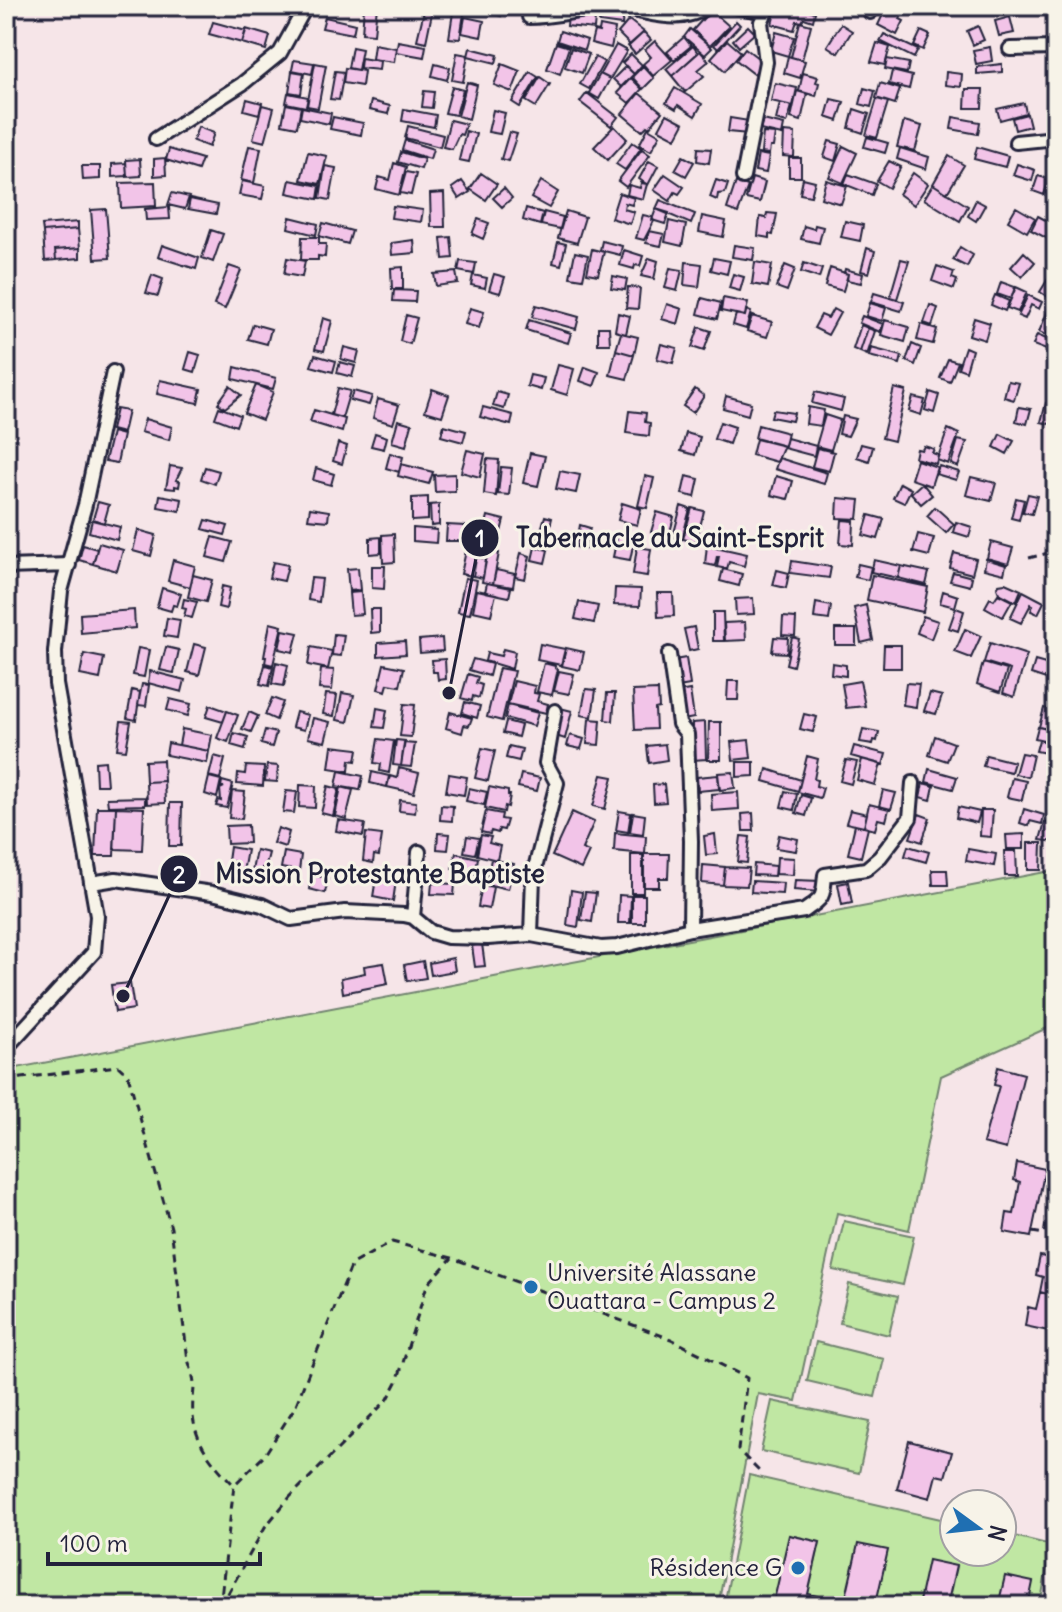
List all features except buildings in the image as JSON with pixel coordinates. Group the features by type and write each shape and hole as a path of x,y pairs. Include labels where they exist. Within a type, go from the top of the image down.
{"street":[{"path":"156,139 242,84 280,53 306,6"},
{"path":"529,17 555,17 613,8 658,17 679,17 697,14 708,6"},
{"path":"733,6 767,9 761,22 766,62 743,177"},
{"path":"1010,49 1056,48"},
{"path":"1016,142 1056,138"},
{"path":"6,1048 94,952 97,916 56,684 55,652 61,591 99,447 113,372"},
{"path":"6,567 69,565"},
{"path":"669,654 679,724 687,734 690,929"},
{"path":"531,935 533,876 557,783 546,763 555,711"},
{"path":"91,883 116,879 212,893 262,905 291,919 345,912 413,917 431,932 448,937 531,935 581,946 617,947 690,929 804,911 818,904 823,897 825,875 866,869 897,838 910,818 913,783"},
{"path":"413,917 419,852"}],"path":[{"path":"1029,558 1056,551"},
{"path":"6,1080 118,1066 128,1075 171,1228 188,1360 196,1381 193,1417 208,1458 234,1485"},
{"path":"1032,1232 1044,1234 1055,1176 1044,1173"},
{"path":"1049,1205 1056,1206"},
{"path":"221,1606 234,1485 264,1456 295,1407 352,1264 392,1242 452,1258 671,1339 747,1378 738,1450 761,1473"},
{"path":"221,1606 265,1527 290,1497 388,1399 397,1382 427,1285 452,1258"},
{"path":"816,1599 845,1604"}],"green space":[{"name":"Université Alassane Ouattara - Campus 2","path":"1056,870 1056,1024 941,1076 909,1230 837,1213 796,1401 758,1394 718,1606 6,1606 6,1070"},
{"path":"844,1221 914,1236 903,1285 833,1270"},
{"path":"849,1284 898,1296 889,1335 840,1323"},
{"path":"816,1342 884,1359 875,1397 807,1381"},
{"path":"772,1401 870,1422 859,1473 761,1451"},
{"path":"749,1475 938,1518 938,1568 1018,1568 1018,1537 1051,1545 1040,1606 814,1606 816,1596 808,1594 820,1542 790,1535 773,1606 724,1606"}],"place":[{"name":"Tabernacle du Saint-Esprit","path":"449,693"},
{"name":"Mission Protestante Baptiste","path":"123,996"},
{"name":"Université Alassane Ouattara - Campus 2","path":"531,1287"},
{"name":"Résidence G","path":"798,1568"}]}
